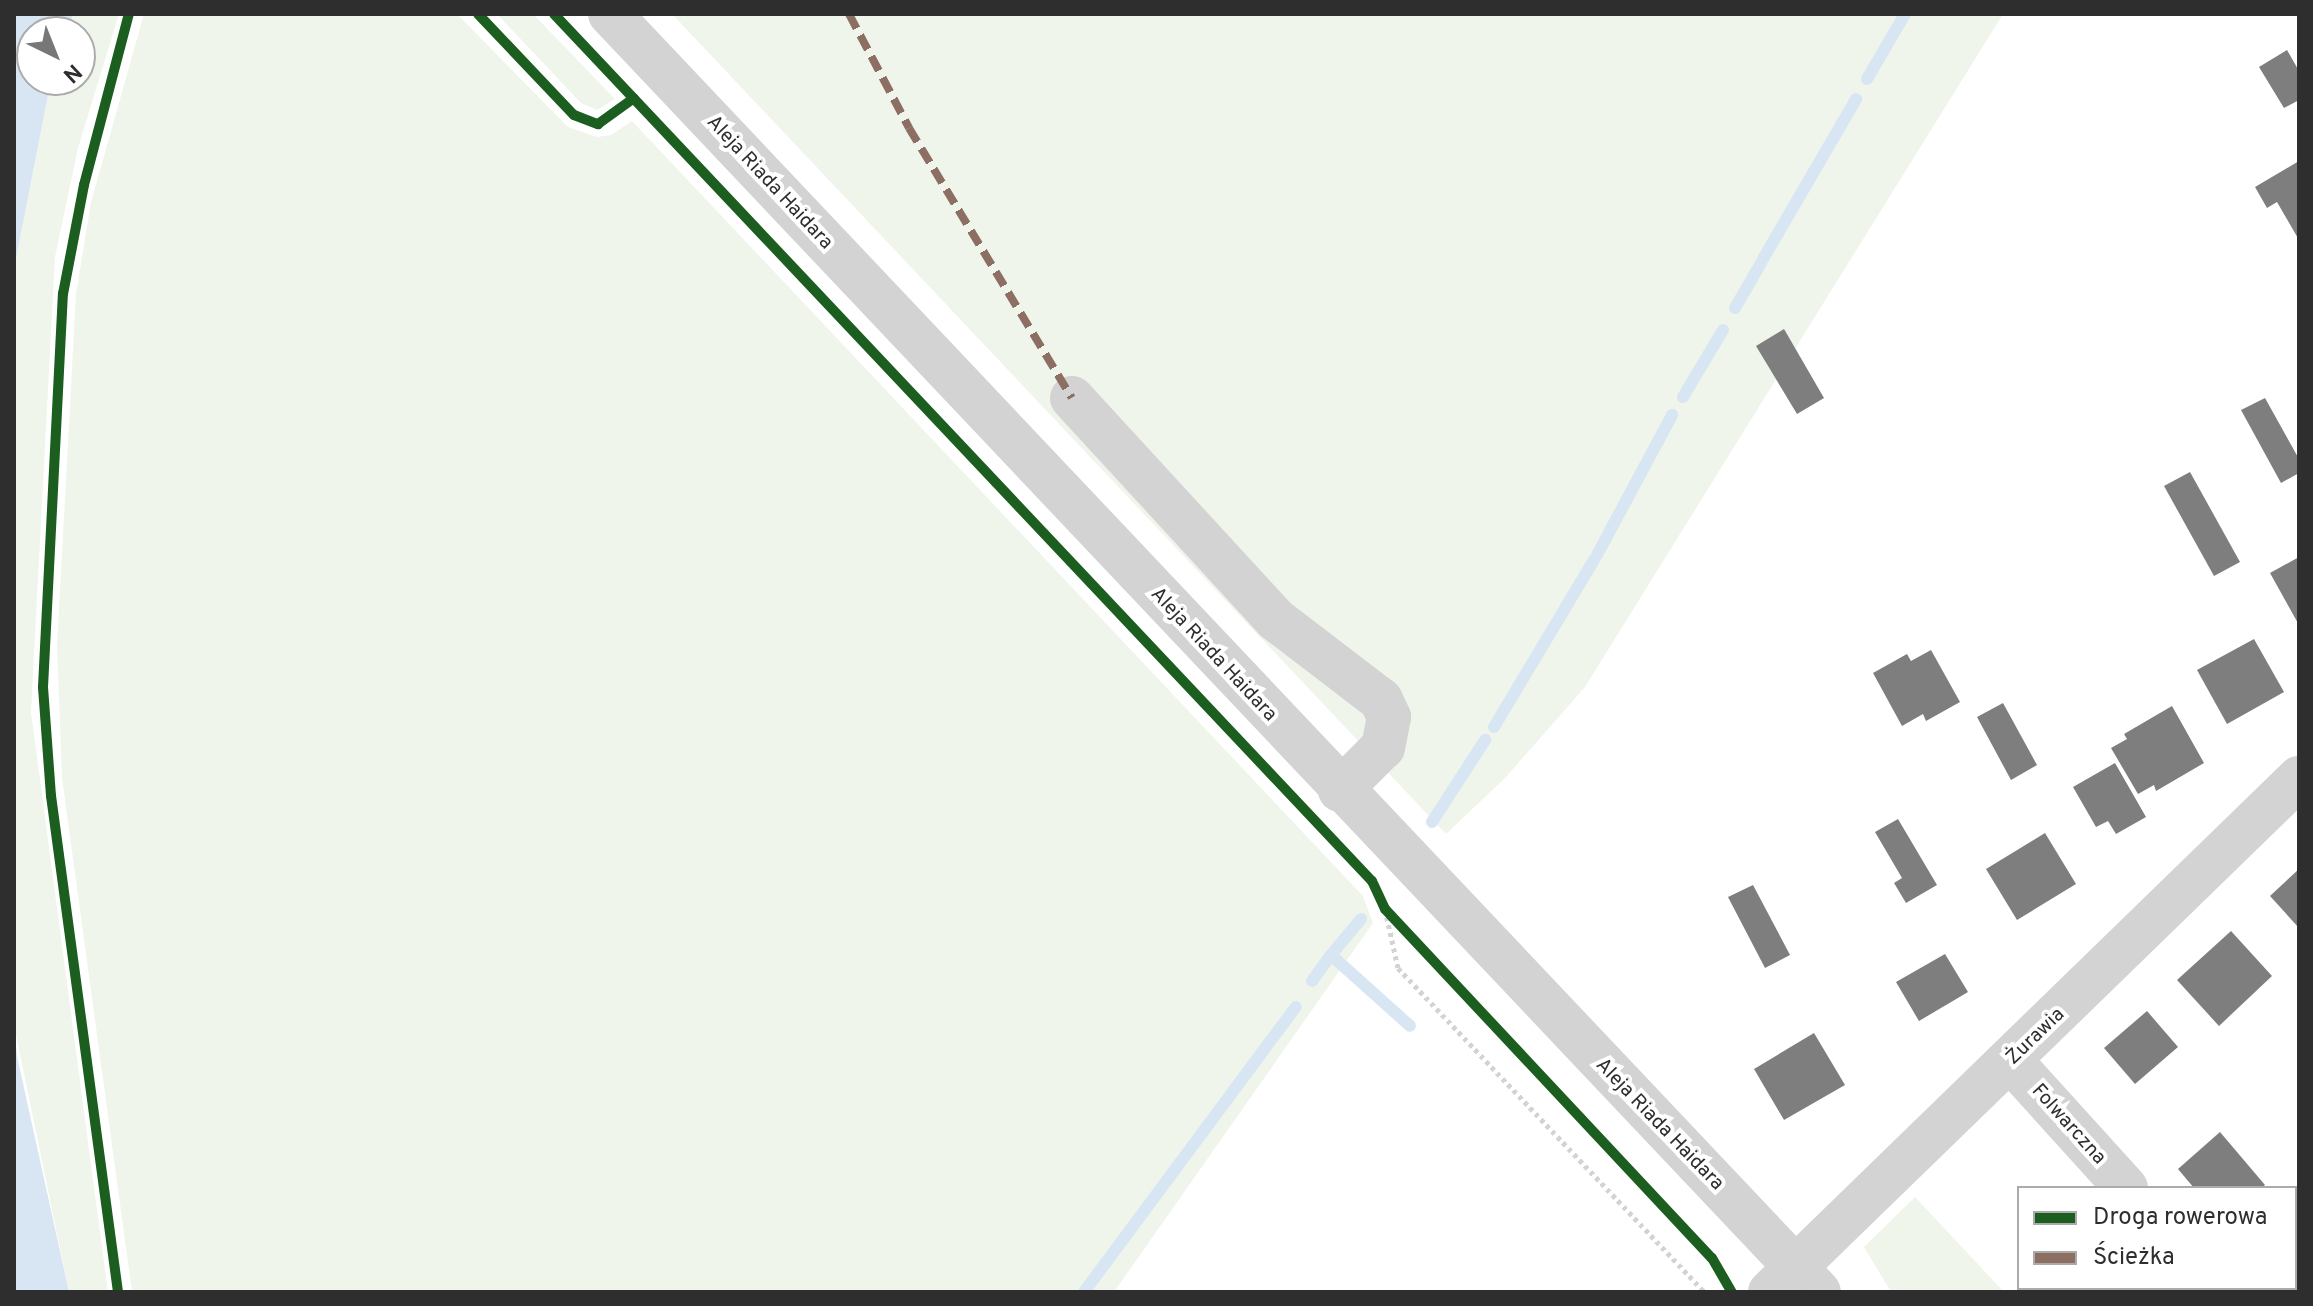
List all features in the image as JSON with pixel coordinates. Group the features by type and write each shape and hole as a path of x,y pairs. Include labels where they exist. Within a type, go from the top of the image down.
{"street":[{"name":"Aleja Riada Haidara","path":"610,14 1340,790 1795,1284"},
{"path":"1072,398 1266,610 1381,700 1389,717 1383,747 1340,790"},
{"name":"Żurawia","path":"1795,1284 2011,1061 2299,778"},
{"name":"Folwarczna","path":"2011,1061 2124,1186"}],"path":[{"path":"1385,909 1406,932"},
{"path":"1385,909 1398,968 1704,1292"}],"shaded area":[{"path":"14,14 73,14 16,16 16,96 48,96 14,269"},
{"path":"119,14 96,89 96,16 72,16"},
{"path":"144,14 457,14 568,127 597,137 611,135 632,121 1363,896 1373,923 1114,1292 132,1292 62,778 57,646 76,294 91,202"},
{"path":"497,14 533,14 615,99 597,110 581,103"},
{"path":"672,14 2003,14 1585,687 1505,778 1446,834"},
{"path":"48,96 94,96 78,148 55,257 31,712 108,1292 69,1292 14,1025 14,269"},
{"path":"14,1025 17,1056 69,1292 14,1292"},
{"path":"1915,1197 2004,1292 1891,1292 1864,1247"}],"building":[{"path":"2287,50 2299,71 2299,100 2284,108 2259,67"},
{"path":"2299,161 2299,240 2277,202 2267,208 2255,187"},
{"path":"1784,329 1824,398 1797,414 1756,346"},
{"path":"2265,398 2299,459 2299,473 2281,483 2241,410"},
{"path":"2190,472 2240,562 2214,576 2164,486"},
{"path":"2299,557 2299,625 2270,573"},
{"path":"2254,639 2284,692 2227,724 2197,670"},
{"path":"1931,650 1960,702 1926,721 1923,714 1902,726 1873,673 1907,654 1911,661"},
{"path":"2003,703 2037,765 2011,780 1977,717"},
{"path":"2172,706 2204,763 2156,791 2154,785 2138,794 2111,748 2127,739 2124,734"},
{"path":"2115,763 2146,817 2116,834 2108,821 2096,827 2073,787"},
{"path":"1898,819 1937,885 1906,903 1894,883 1902,878 1875,832"},
{"path":"2045,833 2076,884 2017,920 1986,869"},
{"path":"2299,869 2299,928 2270,896"},
{"path":"1753,885 1790,955 1765,968 1728,897"},
{"path":"2231,931 2272,976 2219,1026 2177,980"},
{"path":"1945,954 1968,992 1919,1021 1896,982"},
{"path":"2147,1011 2178,1047 2135,1084 2104,1048"},
{"path":"1814,1033 1845,1085 1784,1120 1754,1069"},
{"path":"2220,1132 2265,1185 2192,1186 2178,1169"},
{"path":"2299,1245 2299,1292 2281,1292 2279,1290 2297,1290"}],"waterway":[{"path":"1867,79 1905,14"},
{"path":"1763,259 1856,99"},
{"path":"1735,308 1761,263"},
{"path":"1683,397 1723,330"},
{"path":"1597,555 1672,415"},
{"path":"1494,727 1594,560"},
{"path":"1432,822 1485,740"},
{"path":"1331,955 1361,919"},
{"path":"1312,981 1331,955 1410,1026"},
{"path":"1084,1292 1296,1007"}],"marked path":[{"path":"849,14 909,128 1072,398"}],"cycle path":[{"path":"118,1292 51,796 43,687 63,294 84,185 129,14"},
{"path":"478,14 574,115 598,124 634,98"},
{"path":"554,14 1372,881 1385,909 1712,1258 1732,1292"}]}
